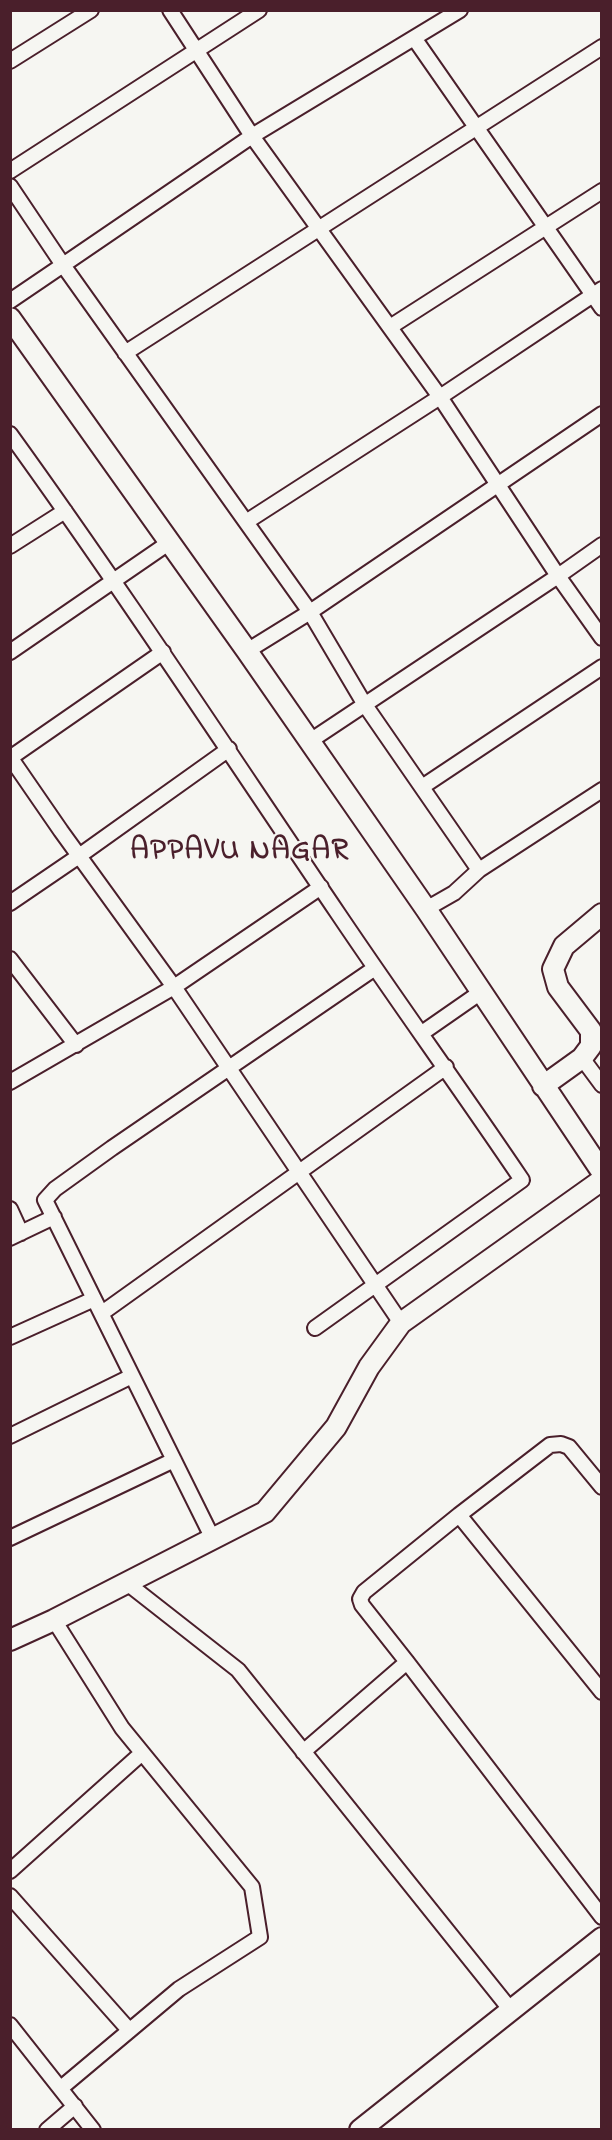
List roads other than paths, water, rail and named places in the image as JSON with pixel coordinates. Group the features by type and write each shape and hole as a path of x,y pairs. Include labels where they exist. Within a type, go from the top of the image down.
{"street":[{"path":"10,61 91,10"},
{"path":"170,10 252,136 440,397 558,576 602,638"},
{"path":"10,171 259,10"},
{"path":"10,301 252,136 460,10"},
{"path":"414,38 544,227 597,292 602,308"},
{"path":"125,353 602,47"},
{"path":"10,186 63,265 310,612 365,705 480,870"},
{"path":"390,327 602,191"},
{"path":"246,522 597,292"},
{"path":"10,318 310,741 426,909 602,1172"},
{"path":"247,651 310,612 602,414"},
{"path":"10,434 163,652 375,968 446,1067 522,1180 315,1329"},
{"path":"10,546 65,511"},
{"path":"10,652 170,542"},
{"path":"310,741 602,545"},
{"path":"163,652 11,758 174,987 401,1323"},
{"path":"422,788 602,667"},
{"path":"10,903 80,856 229,749"},
{"path":"426,909 454,893 480,870 602,790"},
{"path":"10,1082 174,987 321,887"},
{"path":"602,914 564,946 554,969 558,987 591,1031 591,1048 602,1085"},
{"path":"10,959 76,1045"},
{"path":"213,1539 45,1200 55,1189 227,1068 375,968"},
{"path":"422,1033 481,992"},
{"path":"543,1086 591,1048"},
{"path":"102,1313 446,1067"},
{"path":"10,1640 54,1620 265,1512 336,1427 369,1367 401,1323 602,1180"},
{"path":"10,1209 16,1235 54,1217"},
{"path":"10,1337 94,1299"},
{"path":"10,1436 132,1376"},
{"path":"602,1486 569,1448 561,1444 550,1445 459,1515 364,1592 360,1599 362,1605 602,1917"},
{"path":"10,1538 174,1460"},
{"path":"459,1515 602,1692"},
{"path":"127,1583 238,1670 510,2009"},
{"path":"54,1620 122,1728 252,1887 260,1936 179,1989 61,2088"},
{"path":"303,1752 407,1662"},
{"path":"10,1871 142,1753"},
{"path":"10,1896 129,2030"},
{"path":"360,2130 602,1938"},
{"path":"10,2025 93,2130"},
{"path":"47,2130 75,2106"}],"district":[{"name":"APPAVU NAGAR","path":"240,853"}]}
